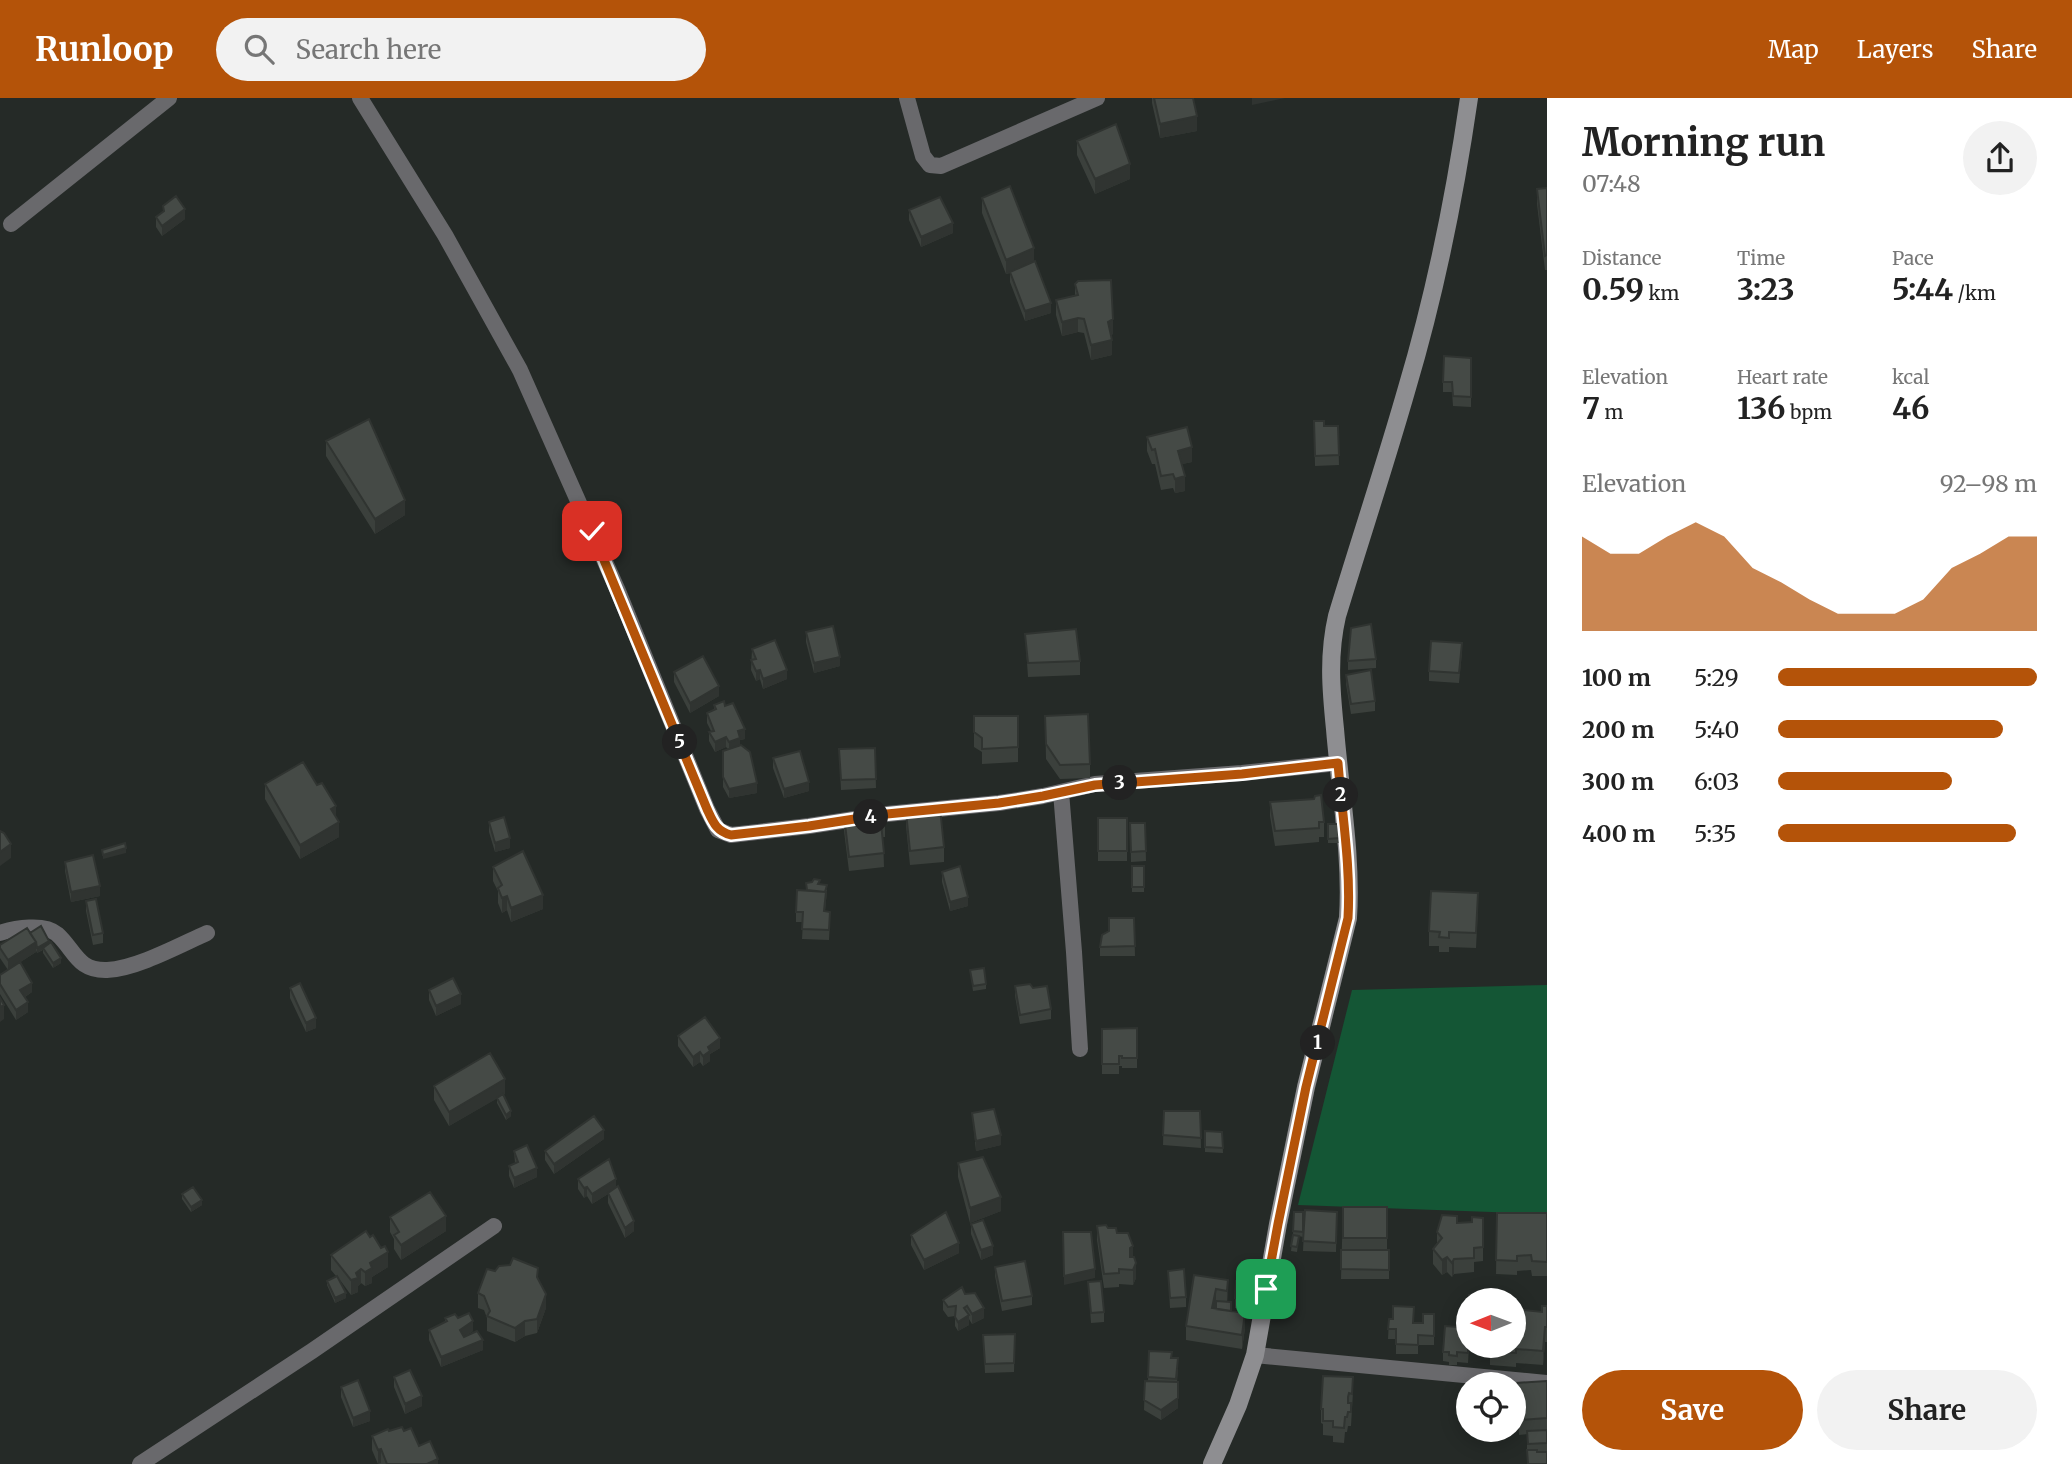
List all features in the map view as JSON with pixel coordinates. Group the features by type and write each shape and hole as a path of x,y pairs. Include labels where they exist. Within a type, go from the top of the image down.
{"main road":[{"path":"1212,1464 1238,1405 1255,1355 1306,1087 1348,918 1347,866 1330,679 1332,641 1337,616 1408,387 1429,308 1461,153 1469,98"}],"street":[{"path":"11,224 169,98"},
{"path":"360,98 444,235 520,370 618,591 718,830 731,835 887,814 999,803 1095,785 1242,774 1338,763"},
{"path":"907,98 923,156 930,165 941,166 1097,98"},
{"path":"1061,792 1080,1049"},
{"path":"0,933 38,928 55,932 77,960 87,967 106,970 133,964 207,933"},
{"path":"140,1464 312,1351 494,1226"},
{"path":"1255,1355 1547,1382"}],"green space":[{"path":"1547,985 1547,1214 1298,1205 1352,990"}],"building":[{"path":"1154,98 1193,98 1197,116 1160,124"},
{"path":"1116,124 1130,164 1095,179 1077,141"},
{"path":"1010,186 1034,248 1006,260 982,198"},
{"path":"1547,188 1547,255 1545,256 1537,189"},
{"path":"176,196 185,209 162,226 156,217 164,211 163,206"},
{"path":"940,197 953,223 921,237 909,210"},
{"path":"1035,261 1051,303 1025,311 1010,272"},
{"path":"1111,280 1113,319 1108,322 1112,340 1091,345 1084,319 1062,322 1056,300 1078,295 1075,284 1078,281"},
{"path":"1444,356 1471,358 1471,397 1453,396 1452,382 1443,382"},
{"path":"369,419 405,500 375,519 326,441"},
{"path":"1314,421 1324,421 1324,426 1338,426 1339,455 1315,456"},
{"path":"1187,427 1192,447 1178,451 1185,476 1175,479 1173,474 1161,476 1155,449 1152,450 1147,437"},
{"path":"1371,624 1376,659 1348,661 1351,628"},
{"path":"833,626 840,657 814,663 806,632"},
{"path":"1076,629 1080,661 1028,663 1025,634"},
{"path":"775,640 787,670 763,679 760,670 756,671 751,660 756,659 752,649"},
{"path":"1431,641 1462,643 1459,673 1429,671"},
{"path":"703,656 719,686 690,703 674,672"},
{"path":"1371,670 1375,701 1351,704 1346,675"},
{"path":"724,701 725,706 733,703 745,729 738,731 740,738 729,742 726,737 715,742 709,732 714,731 707,713 716,709 714,705"},
{"path":"1088,714 1090,764 1060,765 1046,744 1045,716"},
{"path":"974,716 1018,716 1018,747 982,749 982,738 974,732"},
{"path":"741,745 750,752 757,783 729,789 723,777 723,751"},
{"path":"875,748 876,779 841,780 839,749"},
{"path":"800,751 809,782 784,789 773,758"},
{"path":"303,762 317,785 322,783 336,806 331,809 339,822 300,845 265,784"},
{"path":"1321,795 1324,822 1319,822 1319,828 1275,831 1270,802 1314,799 1315,796"},
{"path":"940,808 944,847 910,851 906,812"},
{"path":"883,812 885,822 881,823 884,853 849,857 844,816"},
{"path":"504,817 510,838 495,843 489,822"},
{"path":"1098,818 1127,818 1127,851 1098,851"},
{"path":"1130,823 1145,823 1146,851 1131,852"},
{"path":"1328,824 1338,824 1339,838 1328,839"},
{"path":"0,831 11,844 0,852"},
{"path":"125,843 126,848 103,855 102,850"},
{"path":"523,851 543,895 511,908 507,896 502,898 498,888 502,885 493,867"},
{"path":"93,855 100,886 71,892 65,862"},
{"path":"960,866 968,897 950,902 942,872"},
{"path":"1132,866 1144,866 1144,887 1132,887"},
{"path":"814,879 820,880 818,884 827,885 825,892 807,890 806,883"},
{"path":"797,890 826,892 824,911 830,912 829,930 802,929 803,912 796,912"},
{"path":"1431,891 1478,893 1476,933 1449,932 1449,938 1439,937 1440,932 1429,931"},
{"path":"96,899 103,933 93,935 86,901"},
{"path":"1109,918 1134,918 1135,946 1100,947 1102,935 1109,931"},
{"path":"41,926 49,941 37,948 30,933"},
{"path":"27,928 36,942 8,960 0,945"},
{"path":"51,942 61,958 53,963 43,948"},
{"path":"20,962 32,983 20,990 28,1002 16,1010 0,984 0,975"},
{"path":"984,968 986,984 973,986 970,970"},
{"path":"453,978 461,994 436,1006 429,990"},
{"path":"300,983 316,1018 306,1023 290,988"},
{"path":"1030,984 1033,988 1047,986 1051,1009 1020,1015 1015,986"},
{"path":"705,1017 720,1038 708,1047 710,1051 703,1056 700,1052 693,1057 678,1036"},
{"path":"1137,1028 1137,1058 1119,1056 1119,1064 1102,1064 1102,1029"},
{"path":"490,1053 505,1079 449,1112 434,1086"},
{"path":"503,1094 511,1111 506,1115 497,1098"},
{"path":"994,1109 1001,1135 976,1141 972,1113"},
{"path":"1164,1111 1200,1111 1201,1138 1163,1135"},
{"path":"594,1116 604,1130 554,1164 545,1151"},
{"path":"1205,1131 1222,1132 1223,1148 1205,1147"},
{"path":"527,1145 537,1168 514,1178 509,1166 518,1162 514,1151"},
{"path":"983,1157 1001,1197 970,1208 958,1163"},
{"path":"609,1159 616,1179 592,1194 578,1179"},
{"path":"618,1186 634,1221 625,1228 608,1193"},
{"path":"193,1187 202,1200 191,1207 182,1194"},
{"path":"430,1192 446,1216 401,1245 394,1235 399,1232 390,1217"},
{"path":"1343,1207 1387,1207 1387,1238 1343,1238"},
{"path":"1305,1210 1337,1212 1336,1243 1303,1241"},
{"path":"946,1212 959,1243 924,1260 911,1235"},
{"path":"1294,1212 1303,1212 1303,1232 1293,1231"},
{"path":"1497,1213 1547,1213 1547,1262 1532,1261 1531,1255 1517,1256 1517,1261 1496,1260"},
{"path":"1442,1215 1457,1216 1457,1223 1472,1222 1472,1217 1483,1218 1483,1247 1474,1248 1474,1258 1454,1259 1452,1263 1447,1257 1442,1260 1433,1249 1442,1238 1437,1232"},
{"path":"983,1220 993,1246 981,1250 971,1224"},
{"path":"1106,1225 1108,1228 1116,1228 1117,1233 1128,1233 1133,1246 1130,1248 1130,1257 1134,1257 1136,1263 1133,1270 1119,1269 1119,1273 1104,1274 1097,1226"},
{"path":"366,1231 370,1237 373,1235 381,1248 385,1246 388,1252 370,1263 372,1268 365,1272 361,1269 356,1273 358,1278 351,1280 331,1255"},
{"path":"1063,1232 1091,1232 1095,1269 1064,1276"},
{"path":"1293,1235 1299,1236 1297,1247 1291,1246"},
{"path":"1341,1250 1389,1250 1389,1270 1341,1269"},
{"path":"513,1258 538,1268 537,1277 546,1294 537,1319 525,1321 515,1328 487,1316 490,1311 484,1296 478,1293 487,1269 495,1271 499,1266 510,1265"},
{"path":"1025,1261 1032,1296 1002,1301 995,1267"},
{"path":"1184,1269 1186,1297 1170,1298 1168,1271"},
{"path":"1194,1275 1228,1280 1227,1291 1216,1289 1212,1308 1245,1313 1242,1335 1186,1326"},
{"path":"337,1276 346,1293 335,1298 327,1281"},
{"path":"1101,1281 1104,1312 1091,1313 1088,1282"},
{"path":"1236,1281 1255,1282 1254,1300 1235,1298"},
{"path":"962,1287 965,1294 975,1293 984,1308 972,1314 967,1306 964,1308 969,1315 958,1322 955,1317 956,1306 948,1307 943,1300"},
{"path":"1216,1301 1231,1302 1231,1311 1216,1309"},
{"path":"1393,1306 1414,1307 1413,1323 1423,1323 1423,1314 1434,1314 1434,1336 1418,1335 1418,1345 1396,1344 1396,1329 1388,1329 1389,1319 1393,1319"},
{"path":"1542,1306 1547,1306 1543,1351 1526,1350 1526,1310 1542,1312"},
{"path":"469,1313 473,1321 460,1330 464,1337 477,1331 483,1340 441,1357 429,1330 447,1321 445,1318 455,1314 458,1318"},
{"path":"1445,1326 1456,1327 1456,1356 1443,1352"},
{"path":"1015,1334 1014,1363 985,1364 983,1335"},
{"path":"1149,1351 1172,1352 1171,1358 1178,1358 1176,1379 1148,1377"},
{"path":"410,1370 422,1396 405,1404 394,1377"},
{"path":"1323,1376 1353,1377 1352,1394 1349,1393 1348,1397 1351,1412 1345,1417 1344,1428 1333,1427 1333,1421 1323,1421"},
{"path":"358,1380 370,1411 353,1418 341,1387"},
{"path":"1145,1381 1178,1382 1178,1398 1161,1410 1144,1400"},
{"path":"1547,1381 1547,1418 1526,1420 1526,1382"},
{"path":"402,1427 404,1431 411,1428 419,1446 430,1441 438,1459 427,1464 387,1464 372,1436 388,1429 389,1431"},
{"path":"1547,1430 1547,1443 1528,1444 1527,1431"},
{"path":"1527,1450 1547,1452 1547,1464 1528,1464"}],"route":[{"path":"592,531 707,809 718,830 723,833 731,835 887,814 999,803 1095,785 1242,774 1338,763 1349,900 1348,918 1306,1087 1266,1289"}]}
